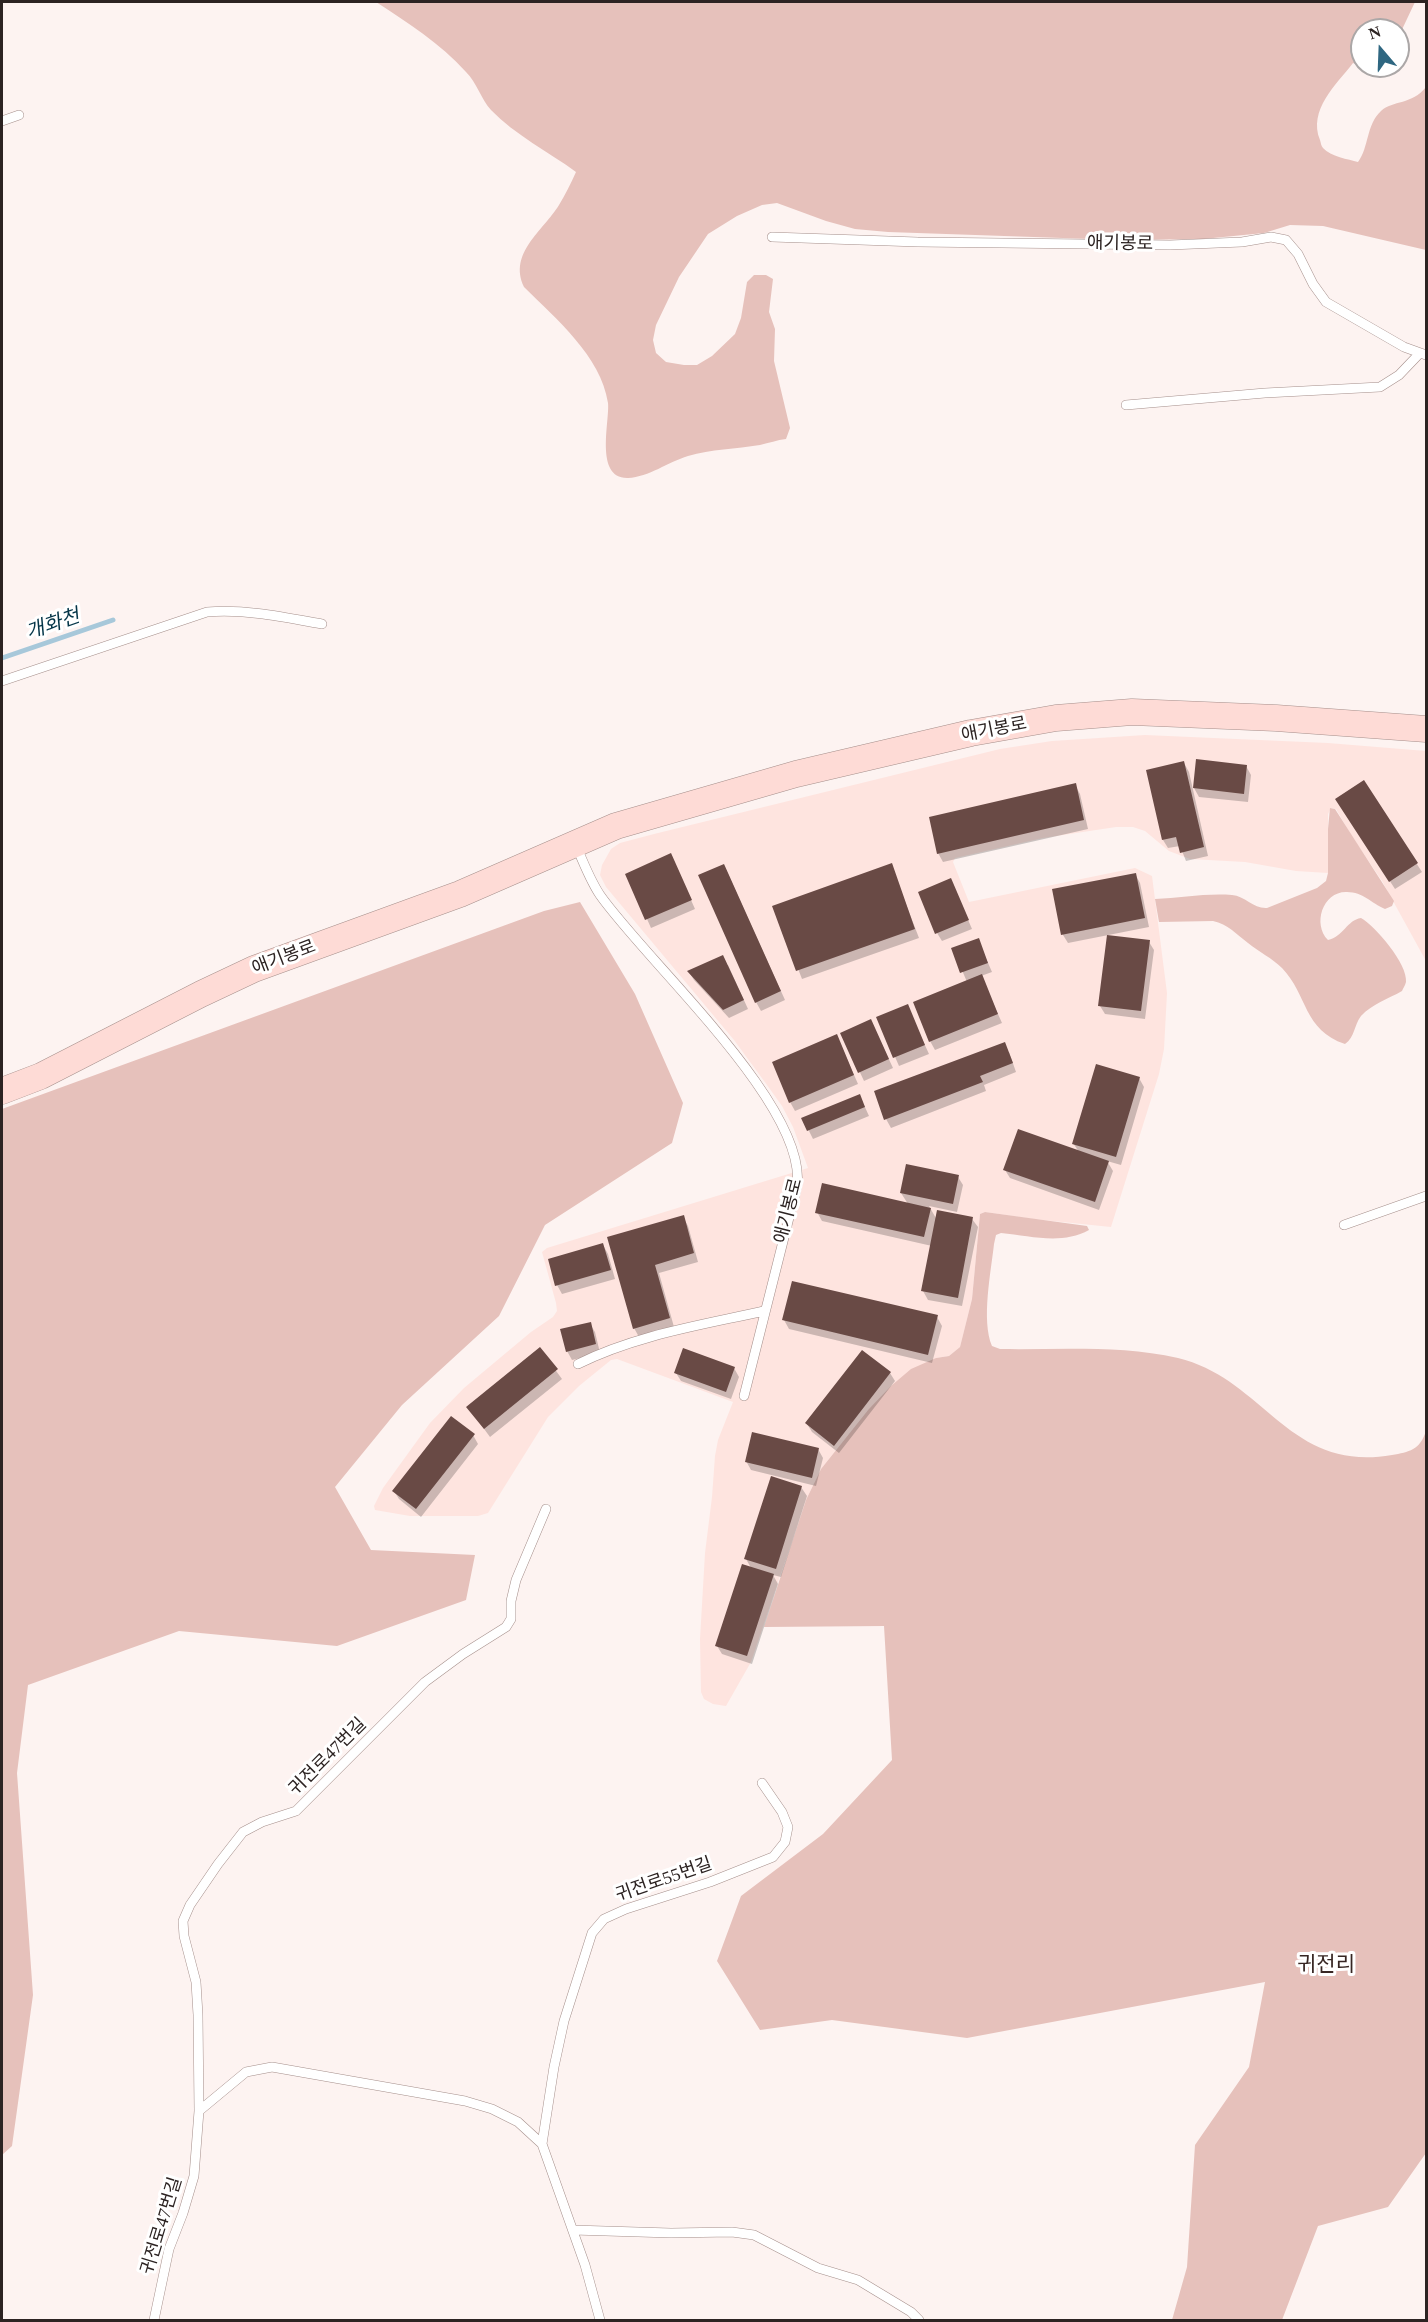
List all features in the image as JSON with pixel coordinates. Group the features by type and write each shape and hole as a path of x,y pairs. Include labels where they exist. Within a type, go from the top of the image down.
{"main road":[{"name":"애기봉로","path":"2,1091 41,1076 254,969 460,894 627,822 796,774 971,733 1056,718 1132,712 1276,718 1426,729"}],"lane":[{"path":"2,122 19,115"},
{"name":"애기봉로","path":"772,237 918,242 1170,245 1242,242 1271,237 1286,240 1299,254 1313,284 1326,302 1404,347 1423,354 1399,375 1380,387 1265,393 1126,405"},
{"path":"2,681 207,612 233,610 256,612 322,624"},
{"name":"애기봉로","path":"575,843 600,894 746,1068 780,1118 797,1159 799,1172 797,1186 744,1396"},
{"path":"1344,1225 1426,1196"},
{"path":"578,1364 603,1352 633,1342 764,1311"},
{"name":"귀전로47번길","path":"154,2320 169,2249 194,2176 199,2111 198,2015 196,1982 184,1936 183,1921 190,1905 243,1832 262,1822 297,1811 425,1682 463,1654 506,1627 511,1620 511,1601 516,1580 546,1509"},
{"name":"귀전로55번길","path":"542,2144 564,2021 592,1934 604,1919 626,1909 710,1882 773,1857 785,1842 788,1827 782,1812 762,1783"},
{"name":"귀전로55번길","path":"199,2111 246,2072 272,2067 465,2100 492,2109 518,2122 542,2144 573,2230 595,2297 600,2320"},
{"path":"573,2230 732,2232 754,2235 818,2268 858,2280 911,2312 919,2320"}],"shaded area":[{"path":"376,2 1415,2 1407,18 1350,18 1350,67 1326,98 1318,118 1317,129 1321,145 1326,151 1335,156 1358,162 1370,129 1381,111 1415,97 1426,87 1426,250 1323,226 1290,225 1264,233 1203,239 1121,240 888,232 855,229 777,203 762,205 737,216 708,234 679,277 656,325 653,340 656,353 666,362 697,365 712,356 735,334 741,318 747,282 754,275 766,275 773,279 769,312 775,329 774,361 790,428 786,439 697,454 636,477 617,476 607,459 608,403 604,386 587,354 563,325 524,287 520,275 520,264 529,243 559,205 576,172 500,119 488,106 470,76 423,34"},
{"path":"1145,735 1328,743 1426,751 1426,961 1382,881 1336,809 1331,808 1328,814 1328,873 1296,871 1245,862 1190,859 1169,851 1145,831 1133,827 1116,827 1043,838 955,858 953,862 969,902 1135,868 1152,876 1167,993 1164,1049 1159,1074 1111,1227 985,1212 980,1214 972,1299 960,1347 949,1356 936,1358 868,1410 821,1469 806,1500 751,1662 726,1706 713,1704 704,1699 701,1692 700,1639 705,1553 715,1456 718,1440 733,1402 617,1359 611,1360 579,1386 548,1417 488,1513 478,1516 410,1516 375,1510 374,1506 383,1488 430,1423 464,1388 531,1332 553,1317 557,1311 542,1252 547,1248 808,1168 793,1127 767,1085 734,1040 606,887 600,875 602,865 611,849 620,843 654,834 1000,749 1052,741"},
{"path":"1330,808 1335,809 1394,901 1392,906 1385,909 1353,892 1339,893 1326,903 1322,910 1323,933 1328,940 1338,936 1352,922 1361,918 1382,937 1396,956 1402,966 1406,982 1402,991 1375,1005 1361,1016 1351,1038 1345,1044 1331,1038 1313,1021 1290,978 1274,961 1218,922 1159,922 1155,899 1232,895 1258,907 1267,908 1317,888 1326,881 1328,873"},
{"path":"580,902 635,994 683,1103 672,1143 545,1225 499,1316 402,1405 335,1487 371,1550 475,1555 466,1600 337,1646 179,1631 28,1685 17,1773 33,1995 12,2146 2,2155 2,1109 544,911"},
{"path":"985,1212 1087,1226 1089,1230 1079,1235 1057,1238 1001,1233 996,1235 987,1310 992,1346 1000,1349 1134,1351 1178,1358 1208,1369 1234,1385 1302,1438 1327,1450 1357,1457 1392,1455 1409,1451 1421,1442 1426,1431 1426,2153 1388,2207 1318,2226 1282,2320 1172,2320 1187,2267 1195,2145 1249,2067 1265,1982 967,2038 832,2020 760,2030 717,1961 741,1896 823,1834 892,1760 884,1626 764,1627 806,1500 821,1469 868,1410 891,1386 911,1369 936,1358 949,1356 960,1347 972,1299 980,1214"}],"building":[{"path":"1196,759 1247,765 1244,794 1193,788"},
{"path":"1184,761 1204,847 1180,853 1176,837 1162,840 1146,770"},
{"path":"1364,780 1418,863 1389,882 1335,799"},
{"path":"1076,783 1084,820 937,854 929,817"},
{"path":"671,853 692,900 645,920 625,874"},
{"path":"892,863 915,929 796,971 772,906"},
{"path":"724,864 781,991 755,1003 698,875"},
{"path":"1136,873 1145,918 1061,935 1052,889"},
{"path":"951,878 969,920 935,934 918,892"},
{"path":"1107,935 1150,940 1141,1011 1098,1006"},
{"path":"979,938 988,963 960,973 951,948"},
{"path":"723,955 744,1000 723,1010 687,971"},
{"path":"982,974 998,1014 929,1042 913,1002"},
{"path":"908,1004 925,1045 893,1058 876,1017"},
{"path":"871,1019 889,1059 858,1073 840,1033"},
{"path":"837,1034 854,1075 789,1103 772,1062"},
{"path":"1005,1042 1013,1063 980,1076 983,1082 884,1120 874,1091"},
{"path":"1096,1064 1140,1077 1116,1157 1072,1144"},
{"path":"860,1094 865,1107 807,1131 801,1118"},
{"path":"1018,1129 1109,1161 1095,1202 1003,1170"},
{"path":"906,1164 959,1175 953,1204 900,1193"},
{"path":"822,1183 931,1208 924,1237 815,1213"},
{"path":"937,1210 973,1217 958,1298 921,1291"},
{"path":"684,1215 694,1253 655,1265 670,1318 633,1329 607,1237"},
{"path":"603,1243 611,1270 555,1286 548,1259"},
{"path":"792,1281 938,1315 928,1355 782,1320"},
{"path":"591,1322 596,1344 566,1352 560,1329"},
{"path":"540,1347 558,1369 484,1429 466,1407"},
{"path":"683,1348 735,1367 726,1392 674,1373"},
{"path":"862,1350 891,1372 834,1446 805,1423"},
{"path":"451,1416 475,1434 416,1509 392,1491"},
{"path":"752,1432 819,1448 812,1478 745,1462"},
{"path":"771,1476 802,1486 776,1569 744,1559"},
{"path":"742,1564 774,1574 747,1656 715,1646"}],"waterway":[{"name":"개화천","path":"2,658 113,620"}],"district":[{"name":"귀전리","path":"1326,1965"}]}
